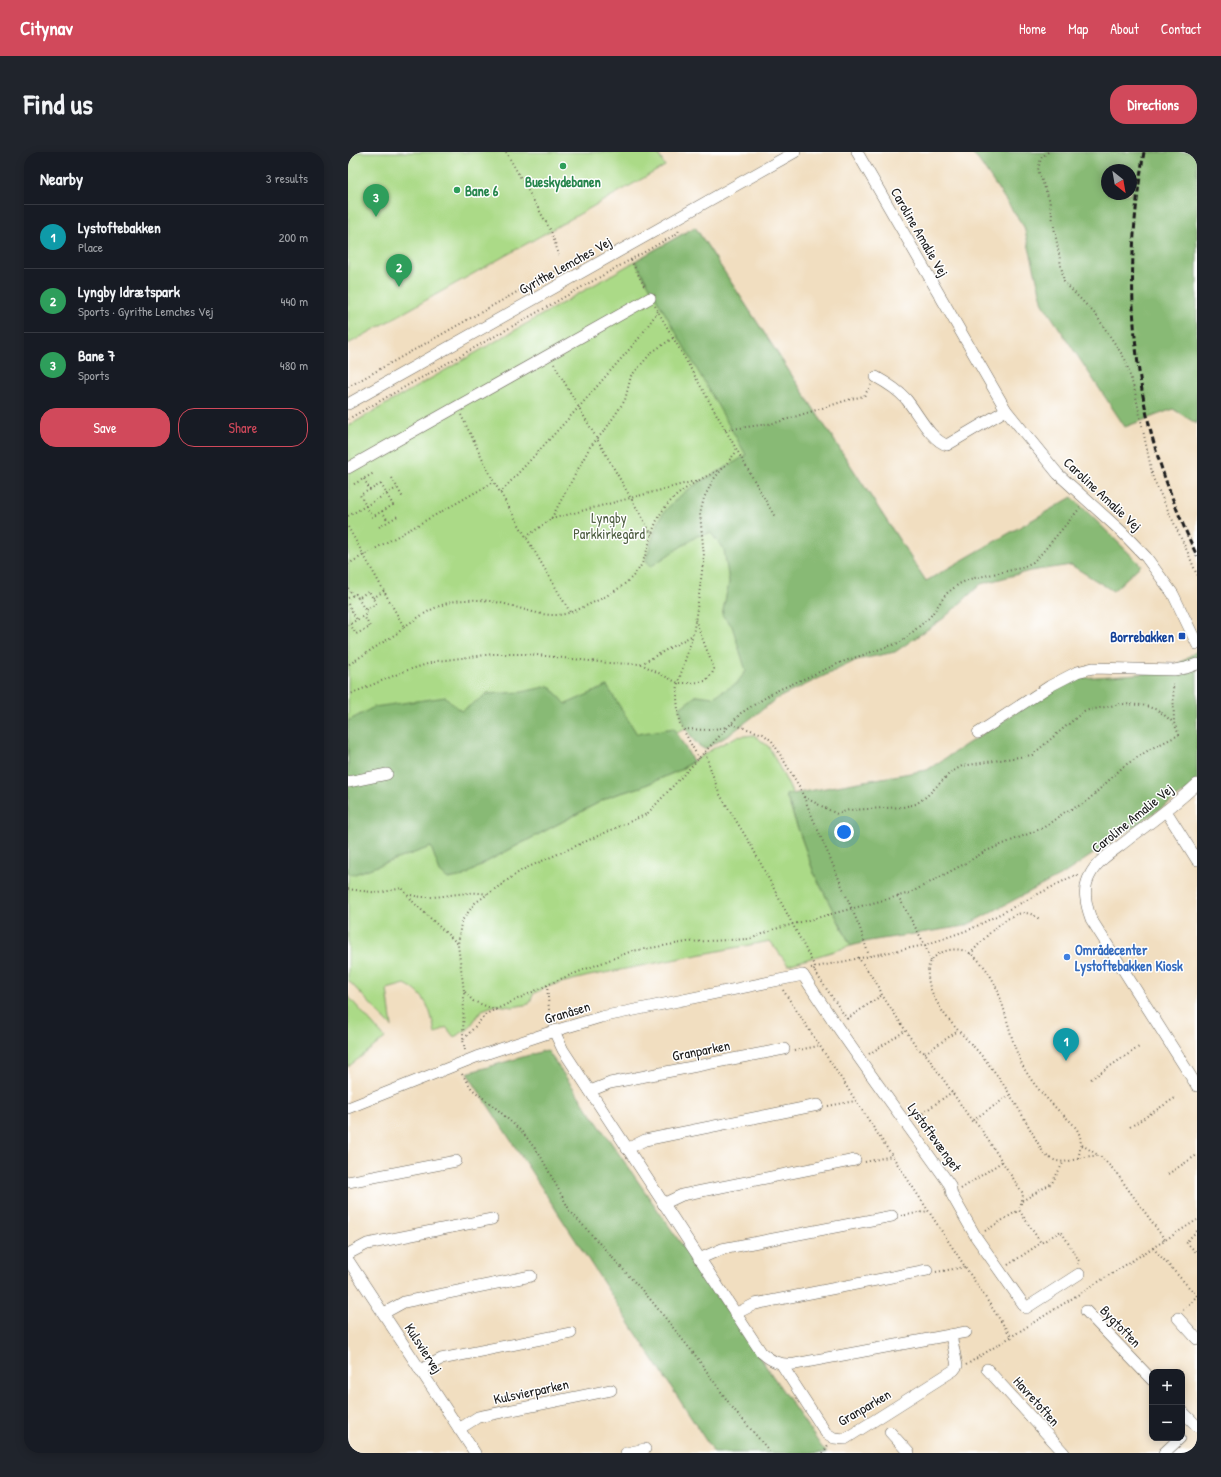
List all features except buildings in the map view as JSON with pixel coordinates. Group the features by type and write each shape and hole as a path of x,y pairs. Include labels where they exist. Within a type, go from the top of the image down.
{"street":[{"name":"Gyrithe Lemches Vej","path":"348,404 795,152"},
{"name":"Caroline Amalie Vej","path":"857,152 1006,410 1058,474 1122,532 1150,562 1173,594 1197,644"},
{"path":"348,468 650,298"},
{"path":"876,377 890,384 905,398 932,434 942,443 947,444 1006,410"},
{"path":"978,733 1050,686 1077,672 1093,668 1173,670 1186,668 1197,664"},
{"path":"348,782 387,774"},
{"name":"Caroline Amalie Vej","path":"1197,784 1166,811 1101,861 1089,875 1085,890 1085,903 1091,919 1197,1086"},
{"path":"1166,811 1197,860"},
{"name":"Granåsen","path":"348,1108 476,1057 601,1017 776,981 806,972"},
{"name":"Lystoftevænget","path":"806,972 836,1026 860,1061 908,1124 950,1185 952,1195 976,1237 1001,1270 1026,1308 1079,1274"},
{"name":"Granparken","path":"554,1031 563,1050 760,1352 770,1361 782,1365 826,1432 834,1438 845,1439 954,1370 957,1366"},
{"name":"Granparken","path":"590,1091 610,1083 784,1049"},
{"path":"627,1149 644,1140 818,1104"},
{"path":"663,1204 682,1194 855,1160"},
{"path":"348,1182 456,1161"},
{"path":"699,1259 722,1249 892,1216"},
{"path":"348,1254 367,1244 492,1219"},
{"name":"Kulsviervej","path":"348,1260 475,1453"},
{"path":"735,1314 755,1304 928,1270"},
{"path":"384,1313 404,1302 531,1276"},
{"name":"Bygtoften","path":"1086,1311 1149,1377"},
{"path":"1178,1318 1197,1339"},
{"path":"782,1365 795,1364 966,1332"},
{"path":"420,1370 441,1359 570,1333"},
{"path":"952,1335 957,1366"},
{"name":"Havretoften","path":"987,1369 1064,1453"},
{"name":"Kulsvierparken","path":"459,1429 478,1417 611,1390"},
{"path":"1185,1414 1196,1425 1185,1434"},
{"path":"890,1432 909,1453"},
{"path":"1164,1453 1177,1441"},
{"path":"626,1453 644,1449"}],"path":[{"path":"506,152 551,230 560,255"},
{"path":"1048,152 1041,158 1038,170 1049,200 1064,282 1096,315 1125,359 1135,392 1153,478 1197,575"},
{"path":"348,419 678,233 683,215"},
{"path":"625,248 650,298 775,517"},
{"path":"348,387 565,265"},
{"path":"500,492 579,407 640,337 658,311"},
{"path":"551,520 590,447 625,400 631,376 652,352 673,338"},
{"path":"549,355 652,535"},
{"path":"725,430 775,423 864,396 876,377"},
{"path":"456,407 494,482 570,612"},
{"path":"699,759 683,729 678,712 678,683 693,635 704,556 700,514 704,498 721,469 737,451"},
{"path":"348,665 399,632 404,627 435,608 448,603 467,600 492,601 537,613 553,615 570,612 592,603 620,587 634,575 643,562 662,512 678,493 698,480 721,469"},
{"path":"354,484 374,473"},
{"path":"392,478 403,498"},
{"path":"364,479 370,490"},
{"path":"526,537 551,520 698,480"},
{"path":"348,564 494,482"},
{"path":"381,484 393,505 372,516 360,495 370,490 381,484"},
{"path":"348,516 397,488"},
{"path":"771,1453 732,1407 695,1355 650,1300 570,1211 540,1155 523,1133 472,1088 463,1063 464,991 458,945 461,922 475,903 522,870 647,814 741,713 776,691 842,662 901,642 930,618 946,594 959,584 970,579 1021,568 1033,562 1087,499"},
{"path":"382,511 388,521"},
{"path":"379,527 398,516"},
{"path":"348,527 404,627"},
{"path":"348,588 353,596"},
{"path":"358,598 369,591 376,604 365,610"},
{"path":"373,598 384,591"},
{"path":"348,598 356,594 367,614 349,625 356,634 370,627 364,616"},
{"path":"348,604 357,620"},
{"path":"348,695 405,671 437,661 462,656 494,654 528,654 608,663 641,664 678,683 705,681 712,674 714,669 695,619"},
{"path":"641,664 693,635"},
{"path":"463,1040 486,1014 547,985 632,951 687,942 750,939 794,924 898,896 927,885 986,851 1043,828 1065,812 1085,802 1124,766 1152,748 1179,735 1174,723 1173,670"},
{"path":"804,797 837,814 849,810 903,807 916,804 927,796 950,773 962,766 1032,755 1084,711 1098,708 1121,704 1142,705 1158,710 1174,723"},
{"path":"732,724 763,734 772,741 804,797 852,908 869,956"},
{"path":"683,729 708,730 728,727"},
{"path":"705,753 719,793 751,845 794,924 815,967"},
{"path":"806,972 815,967 924,945 971,929 1075,875 1089,875"},
{"path":"348,889 379,893 402,888 414,903 458,945"},
{"path":"409,895 418,897 438,896 463,892 488,894"},
{"path":"898,896 924,945 931,962"},
{"path":"970,954 993,929 1008,919 1020,913 1029,912 1039,919"},
{"path":"1078,1158 1082,1146 1078,1132 1047,1099 1030,1078 1021,1063 995,985 986,971 970,954 956,948 946,950 931,962 928,969 928,980 932,994 943,1013 981,1055 1010,1095 1044,1154 1053,1161 1063,1163 1088,1155 1100,1156"},
{"path":"858,958 879,987 882,995 905,1031 918,1049 925,1053 972,1121 977,1123 1022,1192 1019,1210 976,1237"},
{"path":"815,972 847,1019"},
{"path":"776,981 1012,1338"},
{"path":"547,985 550,995 550,1020 554,1031"},
{"path":"464,991 472,1001 496,1010"},
{"path":"836,1026 882,995"},
{"path":"860,1061 905,1031"},
{"path":"925,1053 958,1031"},
{"path":"784,1049 788,1052 818,1046"},
{"path":"1091,1078 1138,1047"},
{"path":"908,1124 952,1092"},
{"path":"972,1121 1010,1095"},
{"path":"1130,1127 1175,1098"},
{"path":"818,1104 824,1107 855,1101"},
{"path":"1082,1146 1100,1156 1115,1171 1164,1240"},
{"path":"1168,1174 1197,1155"},
{"path":"855,1160 859,1163 892,1156"},
{"path":"952,1195 1003,1161"},
{"path":"1021,1202 1052,1182 1063,1163"},
{"path":"1019,1210 1041,1243"},
{"path":"892,1216 896,1217 928,1211"},
{"path":"957,1366 967,1365 1012,1338 1197,1220"},
{"path":"1001,1270 1061,1231 1079,1261 1077,1267 1079,1274"},
{"path":"1197,1231 1186,1242 1197,1253"},
{"path":"1153,1248 1197,1296 1178,1314 1178,1318"},
{"path":"928,1270 933,1273 965,1267"}],"green space":[{"path":"348,152 657,152 665,166 348,344"},
{"path":"970,152 1197,152 1197,424 1173,409 1125,427 1043,304 1024,227 979,161"},
{"name":"Lyngby Parkkirkegård","path":"695,227 926,581 713,715 633,753 464,876 488,861 611,796 641,787 680,770 714,748 736,737 754,735 769,747 793,794 786,795 814,873 851,946 788,965 770,941 589,976 552,985 534,993 529,1004 513,1007 496,1005 482,1010 468,1029 454,1037 446,1027 435,1034 432,1018 427,1004 418,993 405,984 387,989 392,1027 348,980 348,426"},
{"path":"695,227 926,581 1072,497 1141,565 1113,591 1071,565 1030,571 981,584 944,618 895,652 857,660 776,699 729,735 705,749 700,746 688,732 680,708 697,695 713,697 736,684 746,671 732,626 722,615 729,582 724,550 711,533 697,536 650,567 646,560 659,521 673,502 692,487 746,455 635,261"},
{"path":"1197,651 1197,784 1065,873 965,926 869,941 851,946 814,873 786,795 927,770 1067,679 1166,672"},
{"path":"549,686 566,704 607,686 637,734 674,728 693,761 680,770 641,787 611,796 488,861 464,876 448,879 440,872 431,847 352,875 348,872 348,721 374,707 446,697 462,711 487,694 522,692"},
{"path":"348,996 385,1038 348,1067"},
{"path":"547,1050 827,1453 714,1453 467,1073"}],"railway":[{"path":"1144,152 1138,188 1133,260 1133,297 1139,369 1145,405 1157,455 1184,528 1197,556"}],"place":[{"name":"Bueskydebanen","path":"563,166"},
{"name":"Bane 6","path":"457,190"},
{"name":"Bane 7","path":"376,217"},
{"name":"Lyngby Idrætspark","path":"399,287"},
{"name":"Borrebakken","path":"1182,636"},
{"name":"Områdecenter Lystoftebakken Kiosk","path":"1067,957"},
{"name":"Lystoftebakken","path":"1066,1061"}]}
